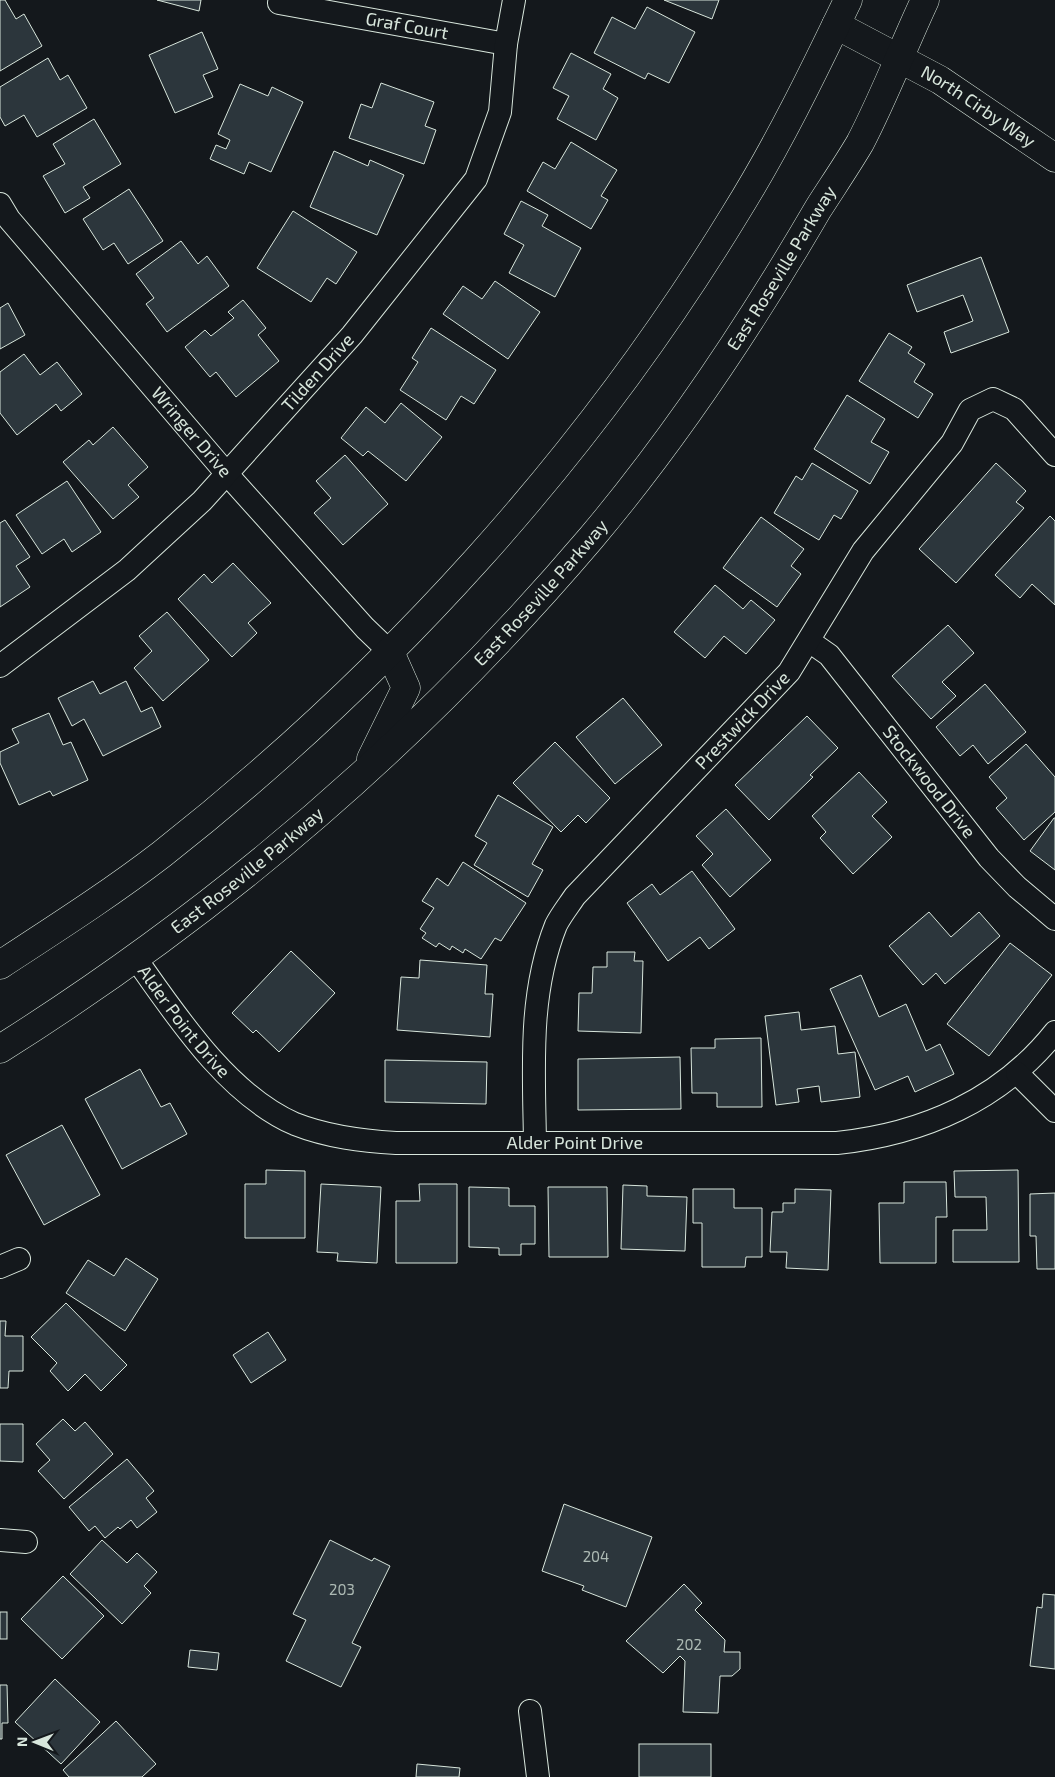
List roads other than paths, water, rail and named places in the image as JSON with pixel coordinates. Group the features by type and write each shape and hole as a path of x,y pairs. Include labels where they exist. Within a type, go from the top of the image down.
{"main road":[{"path":"0,965 161,854 319,721 390,652 492,544 585,432 701,269 736,213 796,106 848,0"},
{"name":"East Roseville Parkway","path":"0,1049 136,959 290,840 362,776 490,650 592,536 633,485 760,306 859,144 925,0"},
{"name":"North Cirby Way","path":"836,25 979,104 1055,158"},
{"path":"362,776 406,688 390,652"}],"street":[{"name":"Tilden Drive","path":"0,666 127,570 202,501 352,335 476,179 500,112 506,44 514,0"},
{"name":"Graf Court","path":"279,3 506,44"},
{"name":"Wringer Drive","path":"0,204 9,219 227,474 365,628 390,652"},
{"name":"Prestwick Drive","path":"535,1143 534,1024 536,998 545,959 557,924 575,896 600,868 760,705 789,672 863,551 952,443 970,410 993,399 1014,409 1055,455"},
{"name":"Stockwood Drive","path":"809,642 829,654 989,858 1016,887 1055,919"},
{"name":"Alder Point Drive","path":"136,959 212,1060 239,1086 267,1107 294,1123 324,1133 360,1140 396,1143 837,1143 872,1139 919,1127 964,1108 1017,1072 1041,1050 1055,1032"},
{"path":"1017,1072 1055,1111"},
{"path":"0,1540 26,1542"},
{"path":"530,1711 538,1777"}]}
